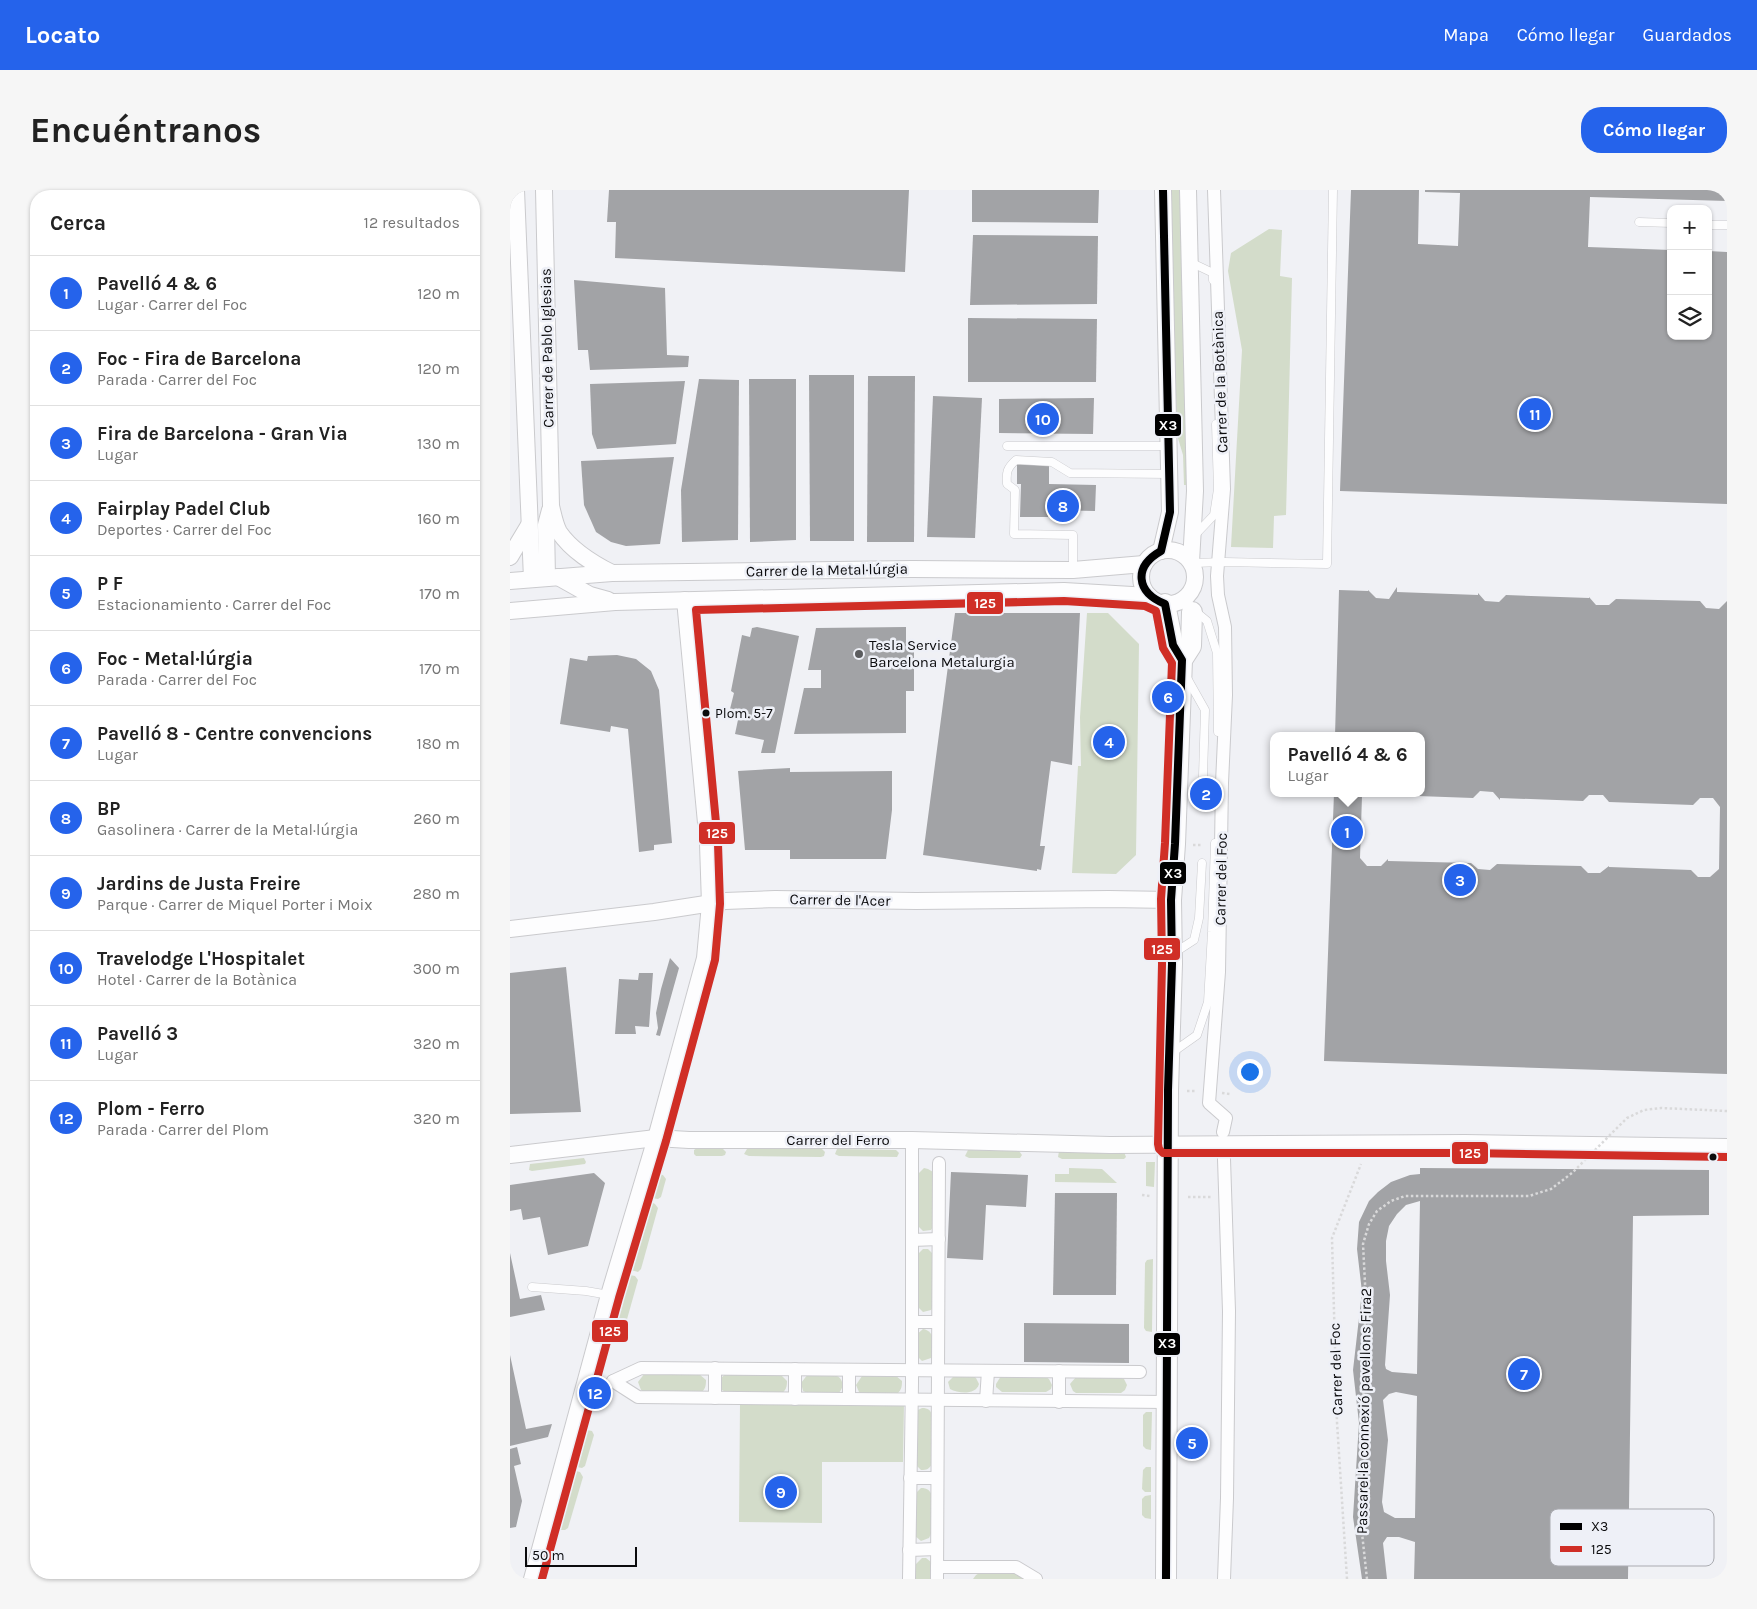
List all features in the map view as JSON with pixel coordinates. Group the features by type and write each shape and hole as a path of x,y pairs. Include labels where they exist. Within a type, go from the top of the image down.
{"street":[{"name":"Carrer de Pablo Iglesias","path":"516,190 528,525 542,575"},
{"name":"Carrer de Pablo Iglesias","path":"542,575 546,525 551,506 544,190"},
{"path":"1161,550 1170,512 1163,190"},
{"name":"Carrer de la Botànica","path":"1188,190 1195,491 1191,562"},
{"name":"Carrer de la Botànica","path":"1214,190 1224,489 1218,568"},
{"name":"Carrer de Pablo Iglesias","path":"551,506 559,531 571,546 589,560 612,573"},
{"path":"510,557 528,525"},
{"path":"1166,1579 1168,1144 1172,900 1176,844 1182,665 1191,646 1195,573 1191,562 1178,551 1161,550 1148,558 1144,564 1141,581 1144,589 1157,600 1182,665"},
{"name":"Carrer de la Metal·lúrgia","path":"510,582 542,575 612,573 903,569 1073,570 1144,564"},
{"name":"Carrer del Foc","path":"1218,568 1218,595 1225,627 1226,695 1222,783 1219,972 1209,1103 1226,1118 1223,1132"},
{"path":"542,575 590,595 615,602"},
{"name":"Carrer de la Metal·lúrgia","path":"510,611 615,602 1064,591 1157,600"},
{"path":"532,1579 608,1295 656,1138 705,958 710,904 708,844 685,600"},
{"path":"1157,600 1176,603 1182,600 1192,604"},
{"name":"Carrer de l'Acer","path":"510,929 710,904 725,900 1172,900"},
{"name":"Carrer del Ferro","path":"510,1155 656,1138 689,1140 912,1140 1110,1145 1465,1143 1727,1147"},
{"path":"909,1579 912,1370 912,1140"},
{"path":"1224,1161 1229,1311 1224,1579"},
{"path":"939,1163 937,1573 1016,1567 1036,1579"},
{"path":"912,1240 938,1239"},
{"path":"912,1322 938,1322"},
{"path":"1140,1372 641,1368 613,1381 638,1397 1166,1402"},
{"path":"715,1368 715,1398"},
{"path":"795,1369 795,1399"},
{"path":"849,1370 849,1400"},
{"path":"986,1401 988,1371"},
{"path":"1059,1371 1059,1402"},
{"path":"910,1478 937,1478"},
{"path":"909,1550 937,1549"}],"lane":[{"path":"1191,562 1218,568 1327,564 1333,190"},
{"path":"1639,222 1667,223"},
{"path":"1712,225 1727,225"},
{"path":"1190,262 1213,273 1218,489 1214,515 1192,538"},
{"path":"1007,446 1168,446"},
{"path":"1073,570 1073,535 1014,534 1015,490 1007,484 1006,472 1009,466 1016,460 1035,460 1052,462 1070,473 1169,474"},
{"path":"1169,1055 1198,1035 1208,1002 1212,932 1219,709 1217,653 1207,620 1192,604"},
{"path":"1182,665 1205,710 1203,776"},
{"path":"1172,954 1194,940 1199,918 1202,863"},
{"path":"532,1287 586,1291 608,1295"}],"path":[{"name":"Passarel·la connexió pavellons Fira2","path":"1367,1579 1361,1524 1366,1446 1366,1415 1362,1381 1366,1302 1363,1244 1377,1211 1391,1201 1405,1196 1529,1196 1551,1189 1572,1173 1627,1118 1644,1110 1661,1108 1727,1111"},
{"name":"Carrer del Foc","path":"1347,1579 1337,1422 1332,1238 1361,1164"},
{"path":"1142,1195 1152,1196"},
{"path":"1188,1197 1217,1197"}],"green space":[{"path":"1171,190 1180,190 1188,485 1184,485 1183,455 1177,435"},
{"path":"1269,229 1282,230 1280,276 1292,278 1286,515 1274,516 1273,548 1231,547 1242,350 1228,271 1231,253"},
{"path":"1087,613 1108,613 1139,644 1136,855 1116,874 1072,873 1078,766 1081,766 1080,717"},
{"path":"697,1148 723,1149 726,1152 722,1156 696,1156 694,1150"},
{"path":"747,1149 822,1149 825,1152 824,1156 821,1157 749,1156 744,1154"},
{"path":"837,1149 896,1150 899,1153 897,1157 839,1156 835,1154"},
{"path":"968,1150 1019,1151 1022,1155 1020,1158 969,1158 965,1156"},
{"path":"1059,1151 1124,1152 1126,1157 1124,1159 1062,1159 1058,1157"},
{"path":"584,1158 585,1164 529,1170 530,1164"},
{"path":"1146,1162 1155,1162 1154,1187 1146,1186"},
{"path":"924,1168 933,1172 934,1225 931,1230 923,1231 917,1225 917,1175"},
{"path":"1069,1168 1102,1169 1117,1183 1055,1182 1055,1174 1069,1174"},
{"path":"658,1174 663,1175 666,1179 661,1197 658,1199 652,1198"},
{"path":"651,1202 658,1208 641,1269 638,1272 631,1270"},
{"path":"923,1249 928,1249 932,1253 934,1305 931,1310 923,1312 916,1305 916,1256"},
{"path":"1153,1259 1152,1332 1146,1331 1144,1328 1145,1263 1147,1260"},
{"path":"630,1275 635,1276 638,1280 624,1330 620,1332 614,1331"},
{"path":"923,1329 930,1333 934,1345 931,1358 922,1361 916,1355 915,1336"},
{"path":"645,1373 699,1374 706,1380 704,1389 700,1394 646,1393 641,1390 638,1382"},
{"path":"727,1373 780,1374 787,1381 786,1387 781,1394 727,1393 722,1390 719,1382"},
{"path":"808,1374 837,1376 841,1380 842,1389 835,1395 814,1394 803,1391 801,1383"},
{"path":"895,1375 902,1381 901,1389 896,1395 863,1395 859,1392 856,1385 862,1376"},
{"path":"973,1376 979,1384 971,1392 962,1393 950,1389 948,1382 953,1377"},
{"path":"1001,1376 1046,1377 1052,1385 1051,1389 1046,1392 1002,1392 996,1387"},
{"path":"1076,1377 1120,1378 1124,1379 1127,1385 1121,1393 1076,1393 1070,1384"},
{"path":"740,1403 904,1404 903,1462 822,1462 822,1523 739,1522"},
{"path":"922,1408 929,1410 932,1416 932,1464 925,1470 921,1470 915,1464 918,1410"},
{"path":"1146,1412 1152,1412 1151,1450 1143,1446 1143,1415"},
{"path":"587,1430 592,1431 594,1435 585,1466 582,1468 577,1467"},
{"path":"1146,1467 1151,1467 1151,1492 1145,1492 1142,1489 1143,1470"},
{"path":"576,1471 580,1472 583,1477 568,1528 559,1530"},
{"path":"921,1488 928,1490 932,1496 931,1534 929,1538 921,1541 914,1535 914,1495"},
{"path":"1151,1495 1151,1519 1145,1518 1142,1515 1142,1499 1145,1496"},
{"path":"922,1558 926,1558 931,1562 932,1579 914,1579 915,1565"},
{"path":"983,1571 1012,1571 1027,1579 973,1579"}],"building":[{"path":"609,190 909,190 905,272 615,258 616,222 607,222"},
{"path":"972,190 1099,190 1098,223 972,222"},
{"path":"1351,190 1419,190 1418,244 1458,246 1460,193 1425,192 1425,190 1727,190 1727,201 1590,197 1588,247 1667,250 1667,340 1712,340 1712,251 1727,252 1727,504 1340,491"},
{"path":"973,235 1098,236 1097,304 970,305"},
{"path":"574,280 665,288 667,355 689,356 688,367 590,370 588,350 578,350"},
{"path":"968,318 1097,319 1096,382 968,382"},
{"path":"809,375 854,375 854,541 810,541"},
{"path":"868,376 915,376 914,542 867,542"},
{"path":"699,379 739,380 738,540 682,542 681,490"},
{"path":"749,379 796,379 796,540 750,542"},
{"path":"685,381 676,444 597,449 592,434 590,384"},
{"path":"933,396 982,398 975,538 927,537"},
{"path":"1094,398 1093,434 999,433 999,399"},
{"path":"674,457 660,544 626,546 611,542 596,532 584,505 581,461"},
{"path":"1017,463 1049,464 1049,484 1096,485 1095,511 1048,510 1048,517 1020,517 1021,484 1017,484"},
{"path":"1397,587 1397,592 1478,595 1478,593 1485,601 1499,602 1506,595 1589,597 1596,605 1609,605 1616,599 1700,601 1706,608 1719,609 1727,601 1727,1074 1324,1061 1334,797 1362,797 1360,858 1367,866 1381,866 1388,859 1388,861 1471,863 1478,869 1490,870 1497,864 1581,866 1588,873 1600,873 1609,866 1691,870 1698,877 1710,877 1719,869 1720,807 1713,798 1700,798 1693,805 1609,802 1603,795 1589,795 1583,801 1500,798 1500,800 1493,792 1480,791 1473,798 1425,796 1425,732 1335,732 1339,590 1368,590 1376,598 1389,599"},
{"path":"955,613 1080,613 1072,765 1051,761 1040,846 1045,846 1041,870 923,855"},
{"path":"757,627 799,636 775,753 761,753 764,740 735,734 739,715 729,713 734,693 731,691 742,635 750,637 752,628"},
{"path":"906,627 906,649 914,649 914,691 906,691 906,733 794,734 804,688 821,688 821,670 808,670 816,628"},
{"path":"617,655 636,659 651,671 659,690 672,843 654,845 654,850 639,852 628,729 611,726 610,732 560,724 570,658 587,661 588,656"},
{"path":"790,768 790,772 892,771 892,810 886,859 790,859 790,850 745,850 738,771"},
{"path":"670,958 679,968 660,1036 656,1035 658,1028 656,1013"},
{"path":"566,967 581,1112 510,1114 510,973"},
{"path":"639,973 653,973 649,1027 635,1026 636,1034 615,1034 619,979 638,980"},
{"path":"1420,1168 1709,1170 1709,1215 1633,1216 1629,1509 1550,1509 1550,1566 1628,1566 1628,1579 1414,1579 1415,1542 1399,1537 1387,1537 1383,1543 1387,1579 1362,1579 1353,1517 1359,1423 1353,1370 1362,1292 1357,1249 1359,1222 1369,1201 1378,1192 1391,1182 1410,1175 1420,1174","holes":["1420,1201 1417,1374 1392,1372 1386,1369 1385,1365 1390,1295 1386,1241 1389,1226 1397,1214 1406,1205","1396,1392 1417,1396 1415,1518 1395,1518 1384,1512 1382,1502 1388,1440 1383,1400 1389,1394"]},
{"path":"951,1172 1028,1175 1026,1207 986,1205 983,1260 947,1258"},
{"path":"594,1173 605,1183 588,1246 548,1255 540,1217 523,1220 521,1209 510,1211 510,1185"},
{"path":"1055,1193 1117,1193 1116,1295 1053,1295"},
{"path":"510,1253 520,1299 541,1295 545,1310 510,1317"},
{"path":"1024,1323 1129,1324 1129,1363 1024,1362"},
{"path":"510,1355 526,1429 552,1424 548,1437 510,1446"},
{"path":"517,1447 521,1464 514,1466 522,1501 516,1527 510,1528 510,1449"}],"transit line":[{"name":"X3","path":"1163,190 1170,512 1161,551 1146,564 1142,572 1142,579 1148,593 1165,604 1173,645 1182,660 1171,900 1172,964 1168,1090 1166,1579"},
{"name":"125","path":"542,1579 619,1298 666,1141 715,960 720,904 718,844 696,610 1064,601 1145,606 1156,611 1163,648 1172,663 1161,899 1162,964 1158,1144 1159,1149 1163,1153 1465,1153 1727,1157"}],"place":[{"name":"Pavelló 3","path":"1535,414"},
{"name":"Travelodge L'Hospitalet","path":"1043,419"},
{"name":"BP","path":"1063,506"},
{"name":"Tesla Service Barcelona Metalurgia","path":"859,654"},
{"name":"Foc - Metal·lúrgia","path":"1168,697"},
{"name":"Plom. 5-7","path":"706,713"},
{"name":"Fairplay Padel Club","path":"1109,742"},
{"name":"Foc - Fira de Barcelona","path":"1206,794"},
{"name":"Pavelló 4 & 6","path":"1347,832"},
{"name":"Fira de Barcelona - Gran Via","path":"1460,880"},
{"name":"Pavelló 8 - Centre convencions","path":"1524,1374"},
{"name":"Plom - Ferro","path":"595,1393"},
{"name":"P F","path":"1192,1443"},
{"name":"Jardins de Justa Freire","path":"781,1492"}]}
